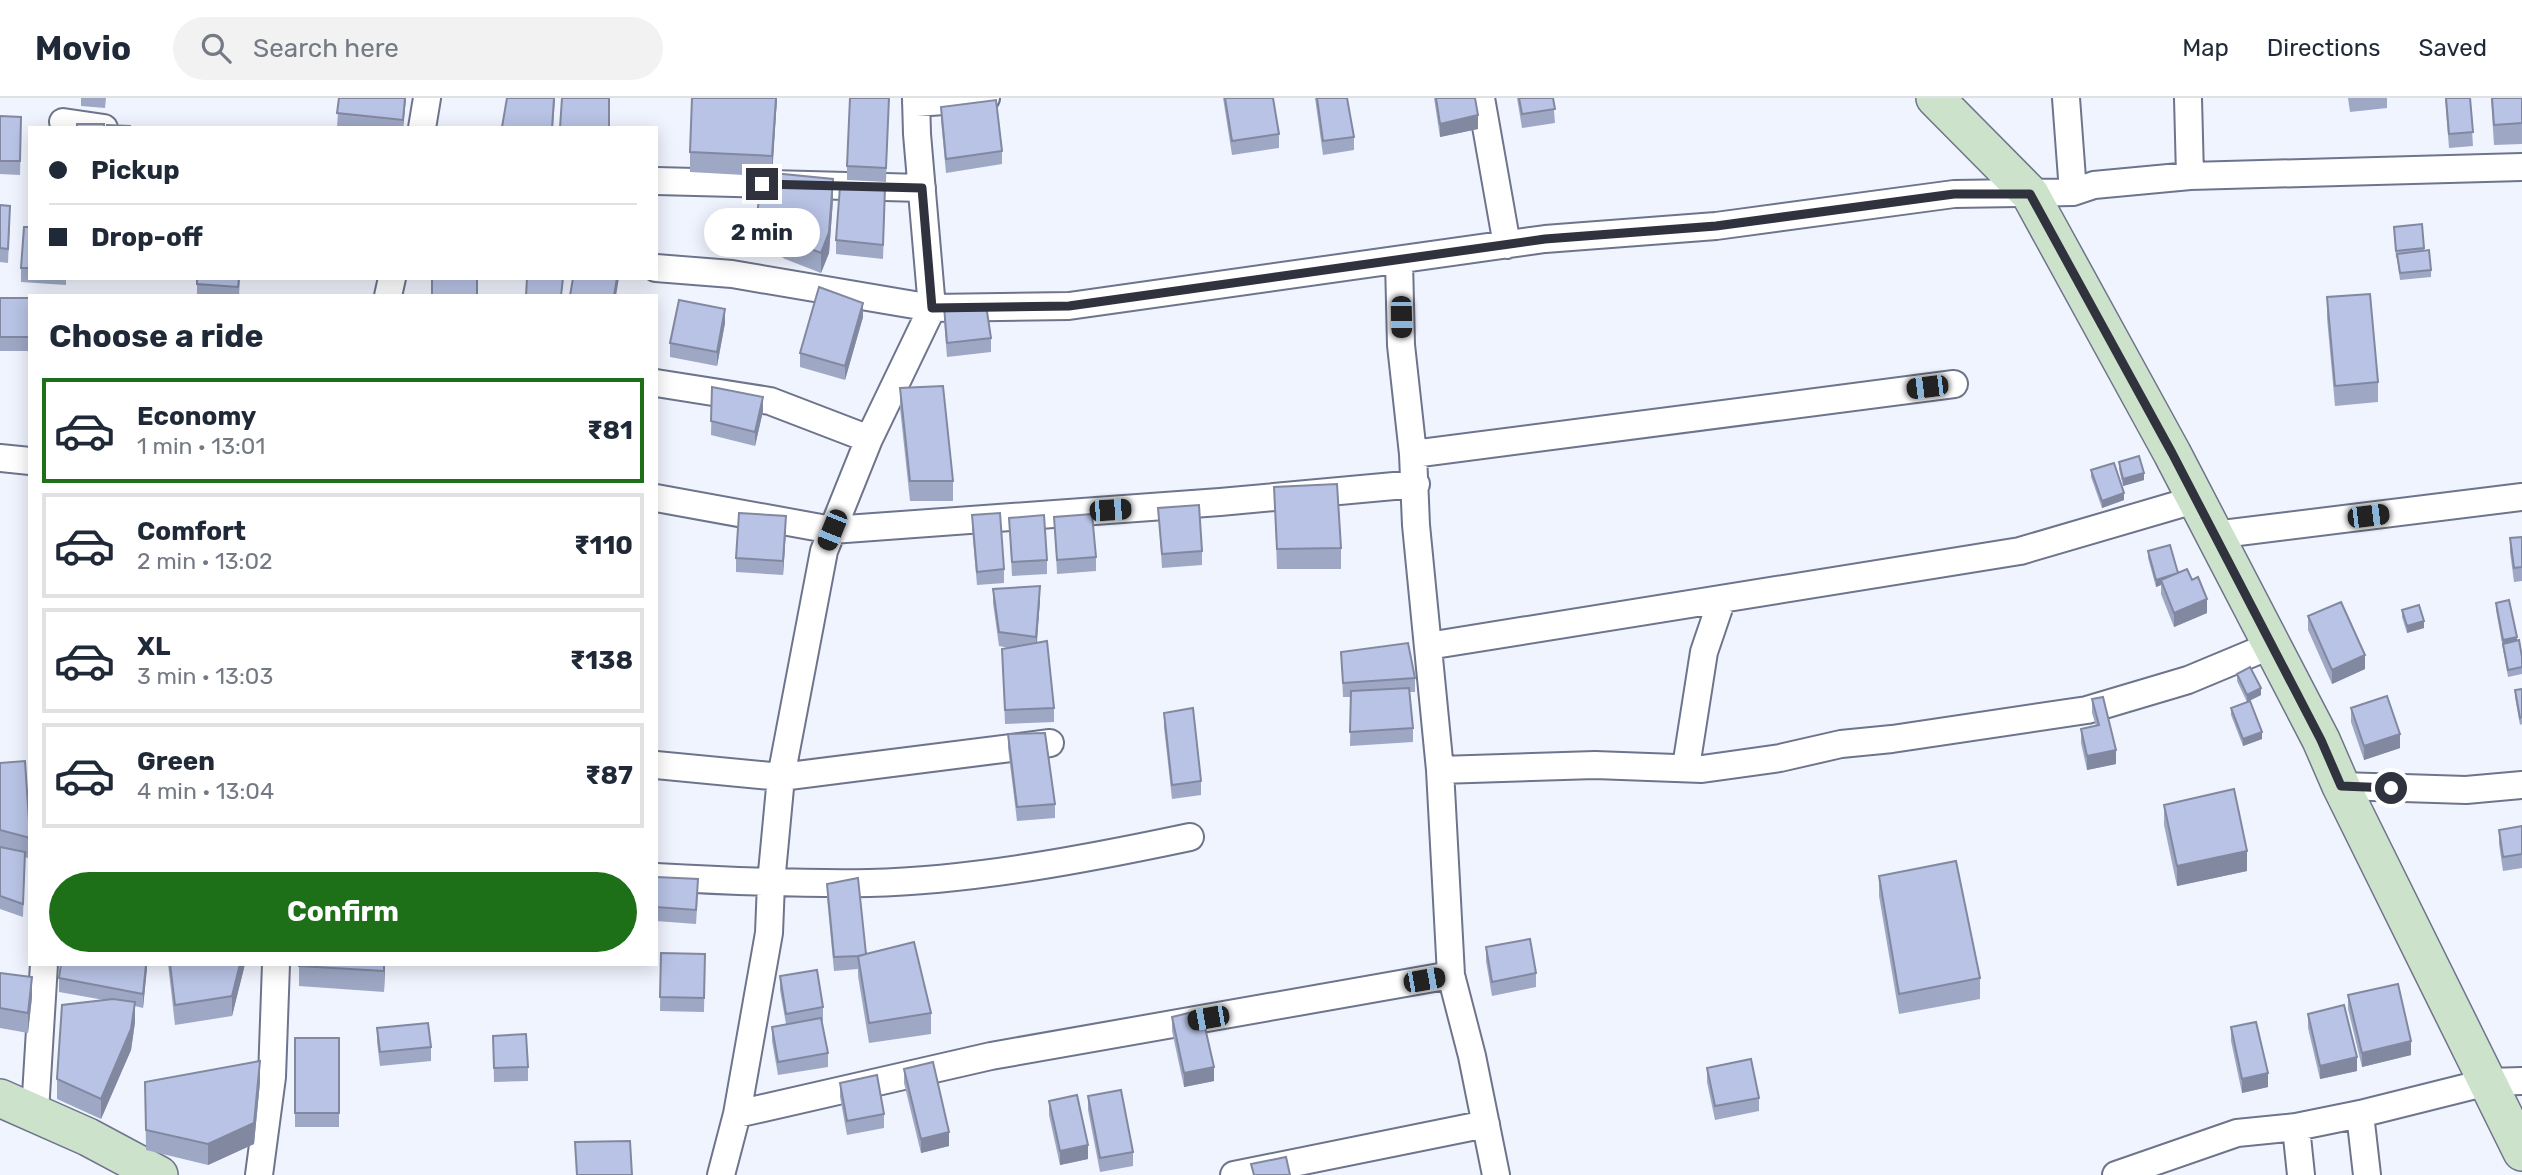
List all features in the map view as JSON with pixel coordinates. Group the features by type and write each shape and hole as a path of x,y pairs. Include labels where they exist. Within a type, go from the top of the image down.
{"street":[{"path":"422,126 427,98"},
{"path":"722,1175 737,1115 769,933 780,777 824,551 869,439 932,308 916,100 986,98"},
{"path":"1481,98 1507,245"},
{"path":"1935,98 2030,194 2172,453 2194,500 2321,740 2341,786 2505,1081 2522,1152"},
{"path":"2066,98 2073,192"},
{"path":"2188,98 2190,176"},
{"path":"63,122 90,126"},
{"path":"658,268 732,274 932,308 1069,306 1545,239 1716,226 1954,194 2073,192 2094,185 2190,176 2522,167"},
{"path":"658,181 922,188"},
{"path":"1399,261 1401,345 1416,484 1416,525 1440,770 1451,975 1496,1175"},
{"path":"658,383 770,401 869,439"},
{"path":"1413,454 1954,384"},
{"path":"0,458 28,461"},
{"path":"658,498 832,530 1220,502 1416,484"},
{"path":"2214,535 2522,497"},
{"path":"1428,646 2021,551 2194,500"},
{"path":"1686,767 1704,652 1722,599"},
{"path":"1440,770 1595,765 1726,766 1780,758 1840,744 1892,739 2087,710 2188,680 2272,645"},
{"path":"658,765 780,777 1050,743"},
{"path":"2341,786 2466,790 2522,785"},
{"path":"658,877 771,883 872,883 959,876 1101,856 1190,837"},
{"path":"35,1112 44,966"},
{"path":"259,1175 272,1077 276,966"},
{"path":"737,1115 992,1056 1451,975"},
{"path":"2116,1175 2237,1133 2360,1114 2505,1081"},
{"path":"0,1098 88,1137 159,1175"},
{"path":"2360,1114 2367,1175"},
{"path":"1234,1175 1486,1124"},
{"path":"2296,1126 2301,1175"}],"building":[{"path":"339,98 405,98 403,120 337,113"},
{"path":"507,98 554,98 552,126 502,126"},
{"path":"562,98 609,98 609,126 560,126"},
{"path":"692,98 776,98 772,156 690,152"},
{"path":"850,98 889,98 886,168 847,166"},
{"path":"1225,98 1273,98 1279,134 1232,141"},
{"path":"1317,98 1347,98 1354,137 1323,141"},
{"path":"1436,98 1475,98 1478,115 1440,124"},
{"path":"1519,98 1553,98 1555,109 1522,114"},
{"path":"2446,98 2470,98 2473,132 2449,134"},
{"path":"2492,98 2522,98 2522,123 2494,125"},
{"path":"996,100 1002,151 946,159 941,107"},
{"path":"0,116 21,117 20,161 0,161"},
{"path":"77,124 104,124 104,126"},
{"path":"763,172 833,179 829,232 821,253 785,239 756,221"},
{"path":"840,186 885,188 883,245 836,240"},
{"path":"0,205 10,206 8,249 0,248"},
{"path":"2422,224 2424,248 2396,251 2394,227"},
{"path":"24,227 28,227 28,268 21,268"},
{"path":"2429,250 2431,270 2400,273 2397,254"},
{"path":"197,280 239,280 238,287 197,284"},
{"path":"432,280 477,280 477,294 432,294"},
{"path":"527,280 563,280 561,294 526,294"},
{"path":"573,280 617,280 614,294 570,294"},
{"path":"819,287 863,303 845,366 800,353"},
{"path":"2370,294 2378,382 2335,386 2327,297"},
{"path":"0,298 28,298 28,337 0,337"},
{"path":"679,300 725,309 717,352 670,343"},
{"path":"986,305 991,338 947,343 944,306"},
{"path":"943,386 953,481 910,481 900,388"},
{"path":"712,387 763,397 755,432 711,421"},
{"path":"2139,456 2144,473 2123,479 2119,462"},
{"path":"2114,463 2124,493 2102,501 2091,470"},
{"path":"1337,484 1341,548 1277,549 1274,487"},
{"path":"1199,505 1202,551 1162,554 1158,508"},
{"path":"739,513 786,516 783,561 736,558"},
{"path":"1000,513 1004,569 977,572 972,515"},
{"path":"1092,514 1096,557 1057,560 1054,517"},
{"path":"1044,515 1047,560 1012,562 1009,518"},
{"path":"2522,537 2522,567 2514,568 2510,538"},
{"path":"2170,545 2178,573 2156,580 2148,551"},
{"path":"2187,569 2192,580 2198,577 2207,599 2174,613 2161,580"},
{"path":"1040,586 1036,637 999,632 993,589"},
{"path":"2509,600 2517,637 2503,640 2496,603"},
{"path":"2341,602 2365,655 2332,670 2308,616"},
{"path":"2419,605 2424,621 2407,626 2402,610"},
{"path":"2519,640 2522,667 2508,670 2503,644"},
{"path":"1047,641 1054,708 1005,710 1002,649"},
{"path":"1408,643 1415,678 1343,683 1341,652"},
{"path":"2250,667 2261,688 2247,695 2237,674"},
{"path":"1409,688 1413,728 1350,732 1351,691"},
{"path":"2522,689 2522,717 2520,718 2515,690"},
{"path":"2387,696 2400,734 2364,746 2351,708"},
{"path":"2103,697 2116,750 2087,756 2081,729 2099,725 2092,699"},
{"path":"2250,701 2262,732 2243,739 2231,708"},
{"path":"1193,708 1201,781 1172,785 1164,713"},
{"path":"1045,733 1055,804 1017,807 1008,734"},
{"path":"25,761 28,837 0,830 0,763"},
{"path":"2234,789 2247,851 2177,866 2164,805"},
{"path":"2522,826 2522,854 2503,857 2499,830"},
{"path":"0,847 25,852 23,904 0,896"},
{"path":"1956,861 1980,978 1899,994 1879,876"},
{"path":"658,877 698,879 696,910 658,907"},
{"path":"858,878 866,954 834,957 827,884"},
{"path":"1530,939 1536,973 1492,982 1486,947"},
{"path":"914,942 931,1013 869,1023 858,956"},
{"path":"661,953 705,954 704,998 660,997"},
{"path":"61,966 146,966 143,994 59,978"},
{"path":"170,966 240,966 232,996 175,1005"},
{"path":"299,966 384,966 384,971"},
{"path":"817,970 823,1007 786,1014 780,976"},
{"path":"0,973 32,977 28,1013 0,1008"},
{"path":"2398,984 2411,1041 2362,1053 2348,995"},
{"path":"113,999 135,1002 131,1029 101,1099 57,1079 62,1005"},
{"path":"2344,1005 2357,1057 2320,1066 2308,1014"},
{"path":"1201,1010 1214,1067 1184,1073 1172,1017"},
{"path":"821,1018 828,1053 778,1062 772,1027"},
{"path":"2256,1022 2268,1073 2242,1079 2231,1027"},
{"path":"428,1023 431,1047 380,1052 377,1028"},
{"path":"526,1034 528,1067 494,1068 493,1036"},
{"path":"295,1038 339,1038 339,1113 295,1113"},
{"path":"1751,1059 1759,1098 1715,1106 1707,1068"},
{"path":"260,1061 254,1123 208,1144 146,1130 145,1082"},
{"path":"933,1062 949,1132 921,1139 904,1069"},
{"path":"877,1075 884,1114 847,1121 840,1083"},
{"path":"1121,1090 1133,1152 1100,1158 1088,1096"},
{"path":"1077,1095 1088,1145 1060,1151 1049,1101"},
{"path":"630,1141 632,1175 577,1175 575,1142"},
{"path":"1286,1157 1290,1175 1254,1175 1251,1164"}],"route":[{"path":"762,184 922,188 932,308 1069,306 1545,239 1716,226 1954,194 2030,194 2172,453 2194,500 2321,740 2341,786 2391,788"}]}
